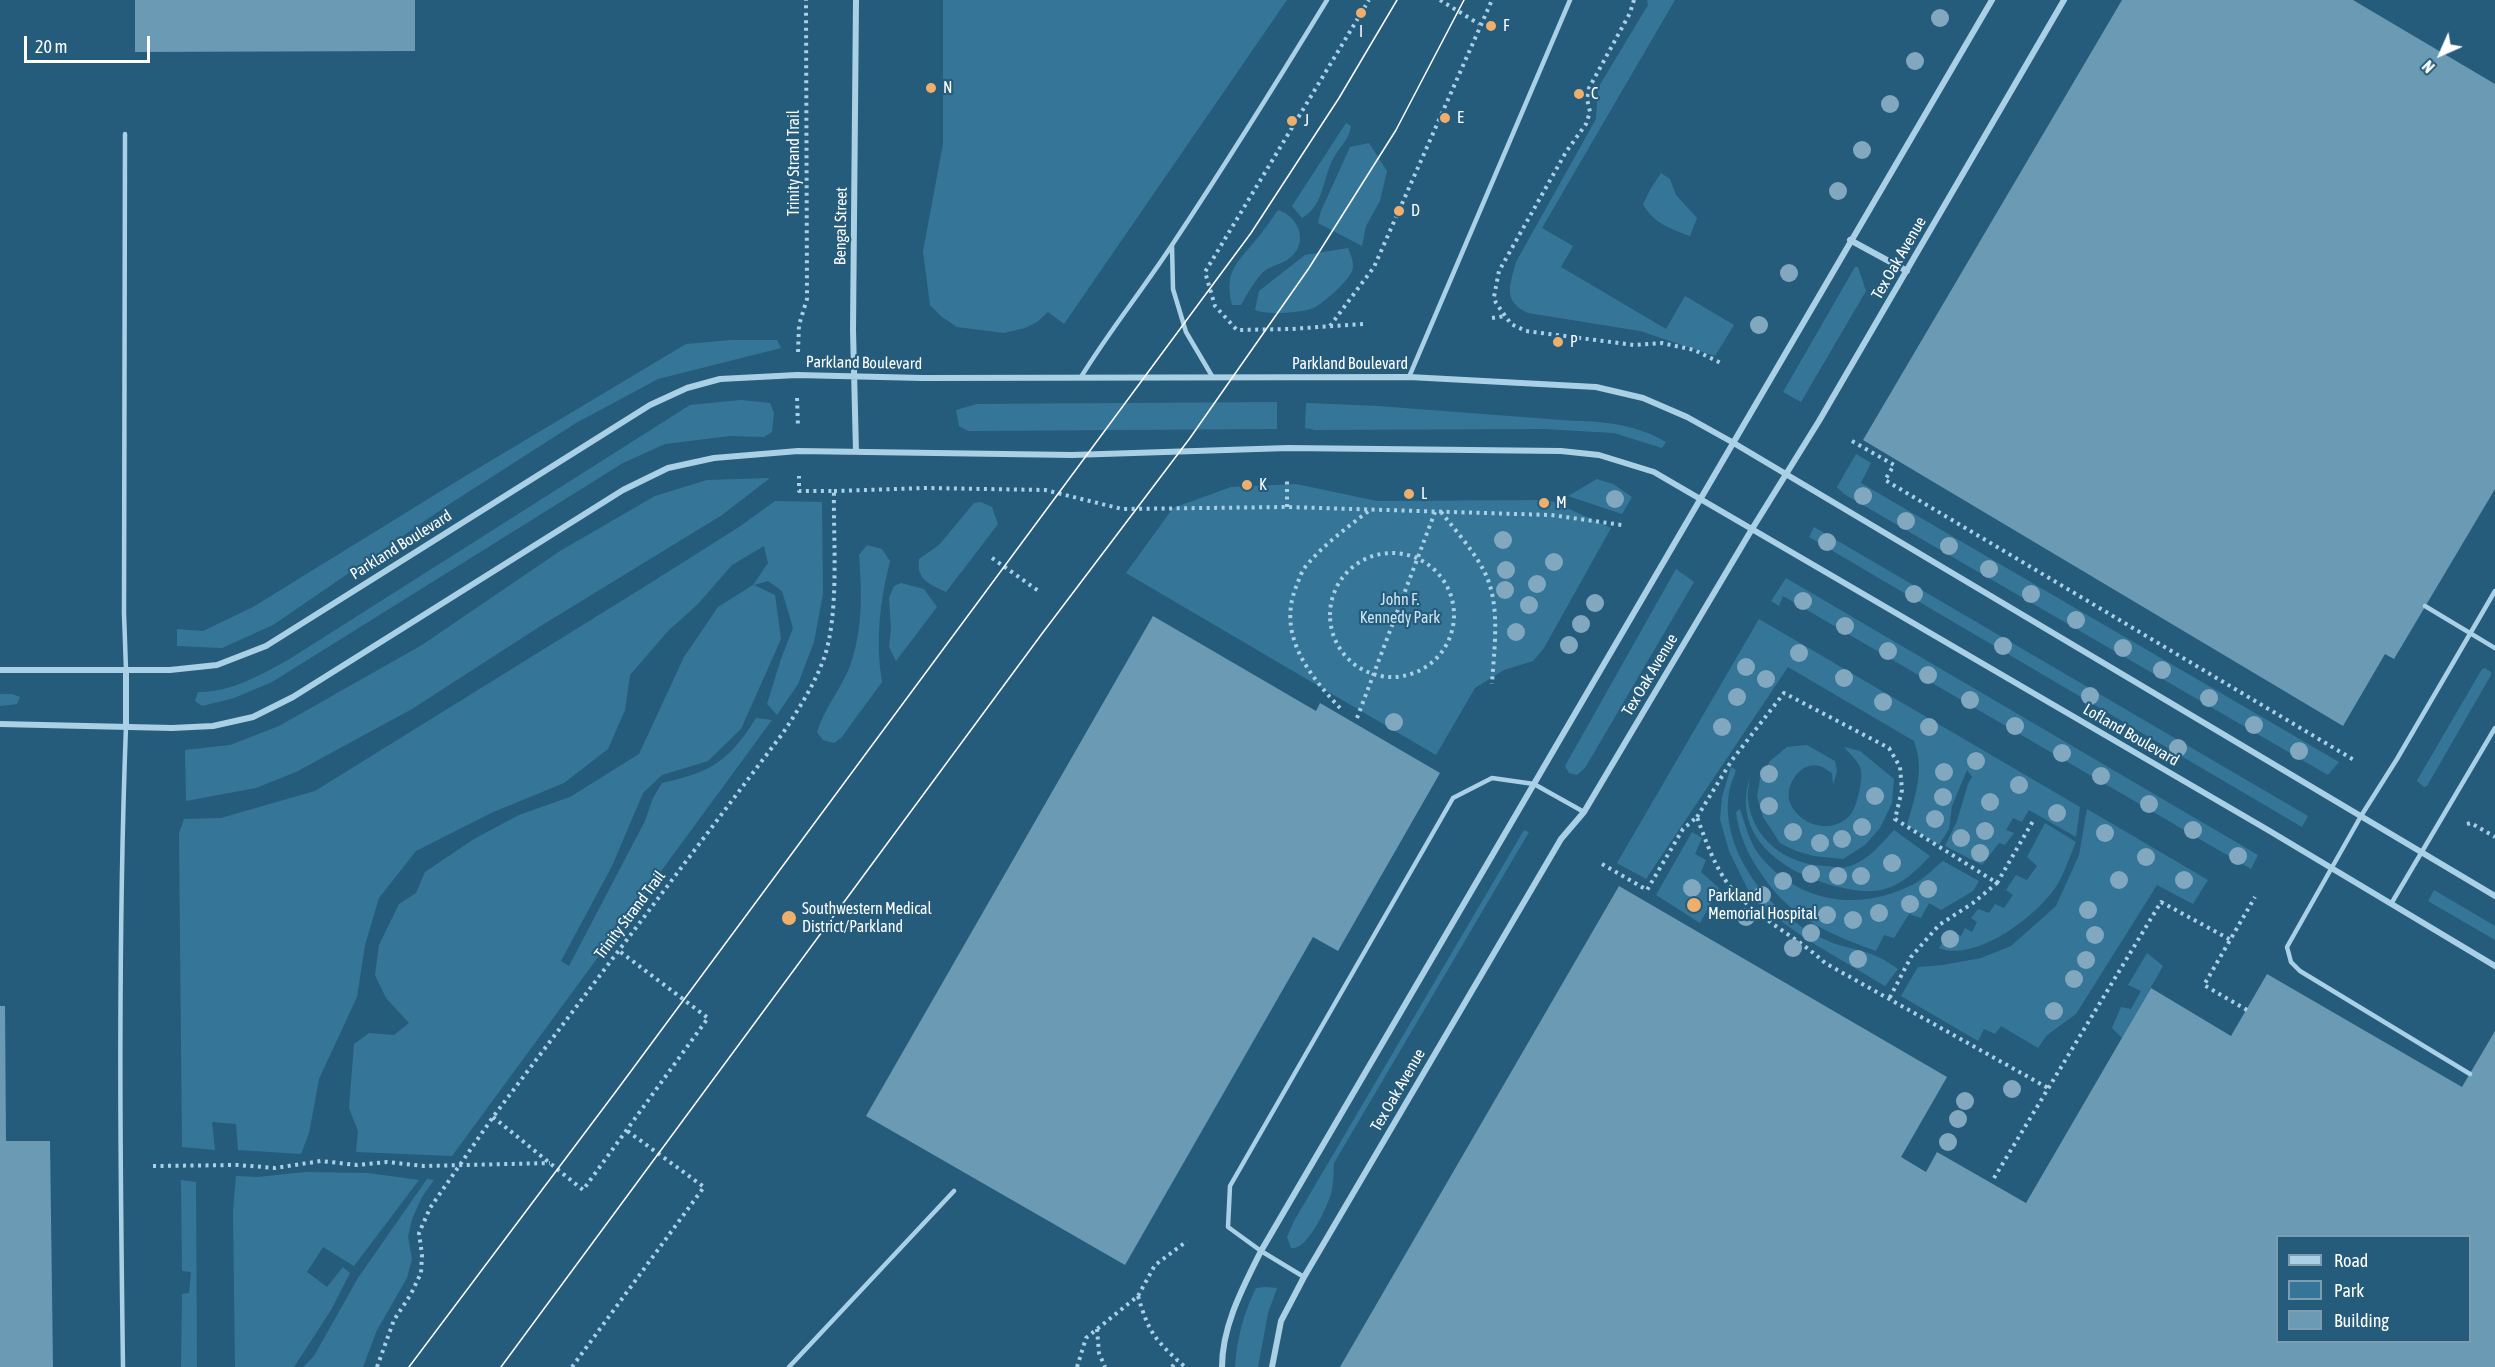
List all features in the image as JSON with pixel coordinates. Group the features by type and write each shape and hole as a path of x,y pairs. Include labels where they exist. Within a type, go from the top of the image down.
{"street":[{"name":"Bengal Street","path":"856,0 853,330 856,452"},
{"path":"1221,1367 1237,1299 1261,1251 1992,0"},
{"name":"Tex Oak Avenue","path":"1272,1367 1281,1321 1304,1277 1561,840 1584,812 1907,271 2064,0"},
{"path":"1850,240 1907,271"},
{"name":"Parkland Boulevard","path":"0,670 170,670 217,665 266,646 650,405 687,388 720,379 797,375 855,377 1408,377 1596,387 1643,398 1687,417 1786,474"},
{"path":"0,724 213,726 253,717 293,697 623,490 668,468 714,458 798,451 1072,455 1288,448 1561,451 1599,455 1637,465 1654,472 1752,529"},
{"path":"1786,474 2495,896"},
{"name":"Lofland Boulevard","path":"1752,529 2495,966"},
{"path":"126,670 126,726"}],"lane":[{"path":"1081,377 1107,335 1172,245 1261,109 1327,0"},
{"path":"1408,377 1570,0"},
{"path":"125,134 124,613 126,670"},
{"path":"1172,245 1173,290 1185,332 1212,376"},
{"path":"2470,1074 2300,971 2292,962 2287,947 2361,816 2495,591"},
{"path":"2425,606 2495,648"},
{"path":"123,1367 121,1154 123,812 126,726"},
{"path":"2391,904 2495,728"},
{"path":"1304,1277 1261,1251 1228,1227 1230,1186 1453,798 1492,778 1534,784 1584,812"},
{"path":"789,1367 954,1191"}],"path":[{"name":"Trinity Strand Trail","path":"377,1367 394,1320 421,1274 419,1233 430,1208 493,1117 783,734 808,694 824,659 832,622 834,491 799,491 797,375 799,325 807,299 806,0"},
{"path":"1363,324 1237,330 1215,306 1205,272 1369,0"},
{"path":"1440,0 1479,24"},
{"path":"1329,327 1374,267 1479,24 1492,0"},
{"path":"1634,0 1630,13 1589,88 1587,99 1590,112 1586,124 1566,152 1499,271 1494,297 1511,324 1526,331 1634,345 1662,343 1694,350 1721,363 1716,366"},
{"path":"1492,318 1505,316"},
{"path":"1852,441 1894,465 1885,480 2354,760"},
{"path":"1287,481 1287,507"},
{"path":"834,491 924,488 1045,490 1122,509 1287,507 1372,509 1551,515 1622,525"},
{"path":"1340,708 1307,667 1292,637 1292,598 1304,568 1335,537 1372,509"},
{"path":"1357,718 1438,512"},
{"path":"1438,512 1464,540 1485,574 1495,612 1492,684"},
{"path":"1388,554 1418,558 1436,571 1448,586 1453,601 1452,623 1446,645 1435,662 1418,673 1398,679 1373,675 1358,667 1338,646 1332,629 1329,609 1332,593 1346,572 1366,558 1388,554"},
{"path":"992,558 1040,592"},
{"path":"1602,864 1647,890 1683,829 1697,817 1732,760 1784,693 1888,748 1900,768 1902,790 1895,819 1997,883"},
{"path":"1697,817 1728,884 1764,918 1812,951 1825,963 2048,1088"},
{"path":"1889,999 1911,957 1939,925 1973,903 1997,883 2033,821"},
{"path":"2462,825 2471,823 2495,837"},
{"path":"2247,1010 2204,985 2255,897"},
{"path":"1994,1178 2162,902 2230,940"},
{"path":"493,1117 583,1190 708,1018 618,950"},
{"path":"572,1367 704,1187 626,1130"},
{"path":"153,1166 238,1165 275,1168 321,1161 357,1165 387,1162 424,1166 550,1163"},
{"path":"1077,1367 1086,1338 1138,1296 1155,1265 1187,1241"},
{"path":"1138,1296 1146,1323 1163,1348 1185,1367"},
{"path":"1097,1328 1099,1353 1105,1367"},
{"path":"1172,1367 1177,1360"}],"green space":[{"path":"943,0 1287,0 1064,324 1048,312 1037,322 1025,328 1004,333 957,327 930,305 923,251 943,144"},
{"path":"1647,0 1675,0 1542,228 1573,246 1561,267 1666,329 1685,296 1734,325 1715,356 1640,331 1528,313 1511,298 1510,285 1516,262 1596,119 1598,88 1648,5"},
{"path":"1346,123 1351,126 1348,136 1331,163 1318,201 1302,218 1292,206"},
{"path":"1369,143 1387,171 1380,201 1366,226 1362,246 1318,223 1321,211 1350,147"},
{"path":"1661,173 1670,179 1676,195 1697,218 1690,236 1657,221 1643,204"},
{"path":"1278,210 1286,214 1297,225 1300,239 1298,247 1287,260 1262,273 1241,305 1232,305 1230,284 1233,269"},
{"path":"1348,248 1353,263 1352,271 1340,287 1321,303 1311,309 1291,312 1266,313 1255,310 1259,291 1305,255"},
{"path":"1855,267 1858,267 1866,291 1801,402 1783,392"},
{"path":"731,340 777,340 781,348 658,379 576,423 451,503 273,625 222,648 177,646 177,629 203,631 253,607 686,344"},
{"path":"741,400 770,403 774,413 772,432 764,437 730,436 665,444 623,463 272,682 234,698 202,706 195,701 198,692 222,690 256,677 288,660 690,405"},
{"path":"1277,402 1277,429 968,431 959,426 956,410 977,404"},
{"path":"1306,403 1598,422 1634,428 1666,442 1662,448 1614,433 1544,429 1315,430 1305,428"},
{"path":"1856,454 1871,463 1861,483 2339,762 2328,775 1844,494 1837,487"},
{"path":"770,478 722,515 539,627 412,709 296,772 256,788 186,801 185,750 230,745 279,726 422,645 560,551 655,496 707,480"},
{"path":"1597,479 1613,484 1632,497 1622,514 1568,496"},
{"name":"John F. Kennedy Park","path":"1296,484 1377,501 1549,500 1611,528 1544,648 1533,661 1504,670 1475,688 1436,755 1126,573 1173,508 1231,487"},
{"path":"775,501 822,502 823,594 814,642 798,684 777,715 767,704 793,628 782,591 768,581 754,585 775,595 781,639 741,729 708,761 662,775 643,793 612,866 561,961 569,966 645,821 653,798 662,783 707,769 728,755 756,718 772,720 452,1156 356,1152 358,1131 349,1108 354,1044 369,1033 394,1035 409,1023 386,998 375,975 379,945 399,904 416,893 425,872 474,839 519,815 570,797 639,754 684,657 718,607 753,585 768,563 764,546 732,565 698,604 668,631 630,675 625,710 608,749 564,783 491,813 416,851 379,898 365,945 357,997 319,1079 309,1133 301,1154 238,1150 236,1124 212,1122 215,1150 182,1147 179,833 184,819 221,818 315,791 644,587 739,527"},
{"path":"981,502 992,507 998,524 946,592 930,584 922,577 919,559 939,545 974,503"},
{"path":"1814,527 2308,816 2302,827 1809,537"},
{"path":"867,545 882,549 890,561 880,621 879,651 882,682 841,738 834,743 823,740 817,732 850,666 854,652 860,611 859,555"},
{"path":"1676,569 1694,582 1585,768 1577,775 1569,773 1565,766"},
{"path":"1786,578 2258,855 2251,869 1783,596 1779,606 1771,601"},
{"path":"901,583 924,589 937,607 896,661 889,647 891,629 889,598 894,586"},
{"path":"1759,619 2080,807 2076,837 2029,810 2022,822 2013,818 2006,830 2014,833 2005,845 1999,843 1982,865 1945,846 1957,821 1972,777 1967,770 1952,806 1949,829 1939,845 1907,825 1919,773 1914,741 1788,667 1646,879 1617,863"},
{"path":"2485,668 2491,672 2491,675 2427,786 2424,787 2417,781 2419,777 2482,669"},
{"path":"0,694 20,697 17,704 0,706"},
{"path":"1807,745 1835,761 1837,771 1833,785 1832,773 1813,765 1800,771 1791,784 1789,798 1791,805 1796,813 1810,823 1819,826 1836,825 1844,821 1854,808 1860,788 1861,770 1856,760 1844,747 1860,751 1894,779 1892,803 1880,828 1865,845 1843,859 1814,856 1780,843 1763,817 1757,796 1760,779 1770,761 1787,747"},
{"path":"1731,767 1736,770 1729,792 1728,815 1732,838 1741,860 1754,880 1769,899 1806,930 1832,943 1872,954 1898,969 1885,986 1806,939 1770,913 1749,892 1729,851 1720,819 1722,797"},
{"path":"1750,777 1748,800 1751,814 1764,838 1785,855 1810,864 1847,867 1867,857 1894,830 1930,856 1902,881 1881,890 1849,889 1812,879 1778,860 1754,833 1748,816 1746,798"},
{"path":"1740,809 1751,840 1760,856 1793,885 1812,893 1852,900 1894,893 1914,884 1943,861 1979,881 1973,891 1941,910 1929,903 1921,918 1909,914 1894,938 1884,935 1876,951 1825,930 1783,901 1771,888 1747,851 1737,820 1736,812"},
{"path":"2087,809 2208,880 2193,904 2157,885 2076,1014 2047,1035 2038,1048 2001,1026 1995,1034 1984,1029 1978,1041 1901,996 1918,967 1981,958 2011,946 2056,906 2079,855"},
{"path":"2045,823 2076,842 2060,880 2048,897 2021,922 1987,943 1970,949 1954,951 1939,948 1951,930 1961,936 1965,928 1972,932 1977,922 1971,918 1978,909 1989,913 1995,904 2004,908 2013,895 2006,890 2016,875 2027,880 2037,866 2027,857"},
{"path":"1524,830 1529,832 1334,1163 1331,1193 1320,1220 1303,1243 1291,1248 1287,1237 1294,1221"},
{"path":"1692,832 1702,838 1695,854 1706,860 1701,872 1719,888 1700,923 1656,895"},
{"path":"2434,890 2495,926 2495,940 2428,901"},
{"path":"2147,953 2163,966 2122,1038 2112,1028 2121,1007 2131,1009 2141,991 2128,985"},
{"path":"305,1172 368,1173 419,1180 354,1266 323,1247 307,1272 327,1287 343,1267 350,1273 331,1310 294,1367 235,1367 233,1211 236,1176 258,1177"},
{"path":"427,1179 434,1180 422,1197 412,1219 408,1237 412,1259 407,1278 377,1330 363,1367 303,1367 314,1356 358,1278"},
{"path":"181,1180 196,1182 197,1367 181,1367 182,1294 189,1293 191,1272 182,1271"},
{"path":"1256,1288 1277,1288 1268,1313 1258,1367 1235,1367 1244,1317"}],"building":[{"path":"135,0 415,0 415,51 135,52"},
{"path":"2122,0 2353,0 2495,84 2495,489 2394,659 2385,654 2343,726 1863,440"},
{"path":"1153,616 1316,711 1320,703 1440,773 1338,951 1313,937 1125,1265 866,1116"},
{"name":"Parkland Memorial Hospital","path":"1619,886 1947,1077 1901,1157 1926,1172 1937,1152 2026,1203 2151,988 2231,1036 2267,974 2462,1087 2495,1031 2495,1367 1340,1367"},
{"path":"0,1006 5,1006 6,1141 50,1141 53,1367 0,1367"}],"tram line":[{"path":"409,1367 617,1090 1251,233 1339,98 1397,0"},
{"path":"501,1367 1041,635 1190,438 1309,268 1396,130 1464,0"}],"place":[{"name":"I","path":"1361,13"},
{"name":"F","path":"1491,26"},
{"name":"N","path":"931,88"},
{"name":"C","path":"1579,94"},
{"name":"E","path":"1445,118"},
{"name":"J","path":"1292,121"},
{"name":"D","path":"1399,211"},
{"name":"P","path":"1558,342"},
{"name":"K","path":"1247,485"},
{"name":"L","path":"1409,494"},
{"name":"M","path":"1544,503"},
{"name":"Parkland Memorial Hospital","path":"1694,905"},
{"name":"Southwestern Medical District/Parkland","path":"789,918"}]}
